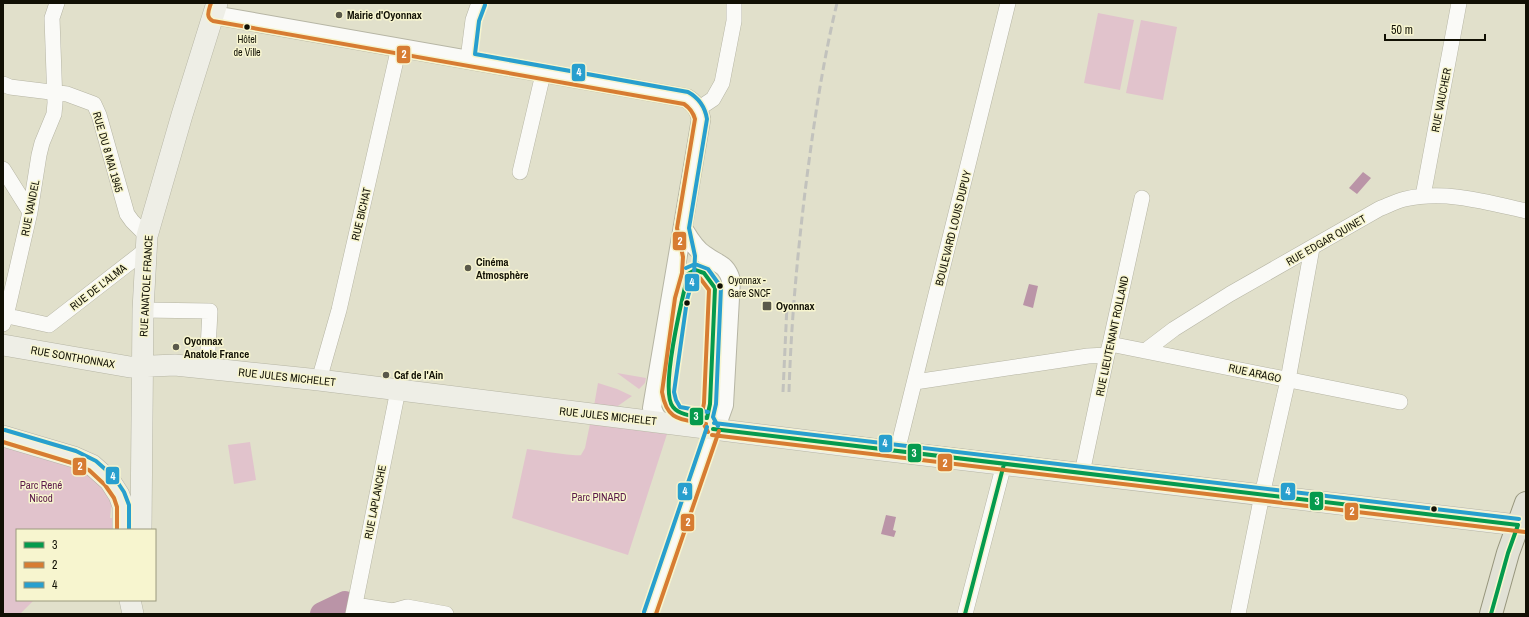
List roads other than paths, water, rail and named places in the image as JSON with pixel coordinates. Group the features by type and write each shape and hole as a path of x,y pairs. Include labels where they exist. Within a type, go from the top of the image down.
{"main road":[{"name":"RUE ANATOLE FRANCE","path":"141,529 143,310 147,242 211,7"},
{"name":"RUE SONTHONNAX","path":"3,345 130,367 143,366"},
{"name":"RUE JULES MICHELET","path":"143,366 175,365 319,380 897,452 1522,526"},
{"path":"3,436 74,457 85,461 99,470 110,481 120,495 123,506 123,529"},
{"path":"1491,614 1508,553 1522,526 1526,503"},
{"path":"130,601 133,614"}],"street":[{"path":"468,59 474,20 479,3"},
{"path":"698,108 713,99 722,83 734,22 734,3"},
{"name":"BOULEVARD LOUIS DUPUY","path":"897,452 1008,3"},
{"name":"RUE VAUCHER","path":"1423,196 1459,3"},
{"name":"RUE VANDEL","path":"4,318 30,212 39,155 42,143 54,114 55,92 52,18 54,4"},
{"path":"211,7 399,47 543,74 686,98 693,102 698,108 701,119 652,408 660,422"},
{"name":"RUE BICHAT","path":"319,380 341,302 399,47"},
{"path":"520,172 543,74"},
{"name":"RUE DU 8 MAI 1945","path":"3,84 67,94 94,104 99,115 127,214 147,242"},
{"path":"3,169 30,212"},
{"name":"RUE EDGAR QUINET","path":"1145,351 1174,329 1224,298 1379,209 1404,199 1423,196 1461,197 1526,211"},
{"name":"RUE LIEUTENANT ROLLAND","path":"1082,473 1142,198"},
{"path":"650,614 713,429 719,420 724,404 731,280 729,272 725,267 704,255 694,245 683,228"},
{"name":"RUE DE L'ALMA","path":"4,318 49,325 147,242"},
{"path":"1238,614 1262,495 1288,380 1312,248"},
{"path":"143,310 210,311 208,368"},
{"name":"RUE ARAGO","path":"915,382 1088,356 1109,350 1145,351 1400,402"},
{"name":"RUE LAPLANCHE","path":"354,609 398,390"},
{"path":"965,614 1004,464"},
{"path":"354,609 393,612 407,607 446,614"}],"waterway":[{"path":"322,614 345,603"}],"railway":[{"path":"789,392 791,342 799,242 805,192 818,97 837,3"},
{"path":"783,392 787,305"}],"place":[{"name":"Mairie d'Oyonnax","path":"339,15"},
{"name":"Hôtel de Ville","path":"247,27"},
{"name":"Cinéma Atmosphère","path":"468,268"},
{"name":"Oyonnax - Gare SNCF","path":"720,286"},
{"name":"Oyonnax","path":"767,306"},
{"name":"Oyonnax Anatole France","path":"176,347"},
{"name":"Caf de l'Ain","path":"386,375"}],"park label":[{"name":"Parc René Nicod","path":"41,491"},
{"name":"Parc PINARD","path":"599,497"}]}
